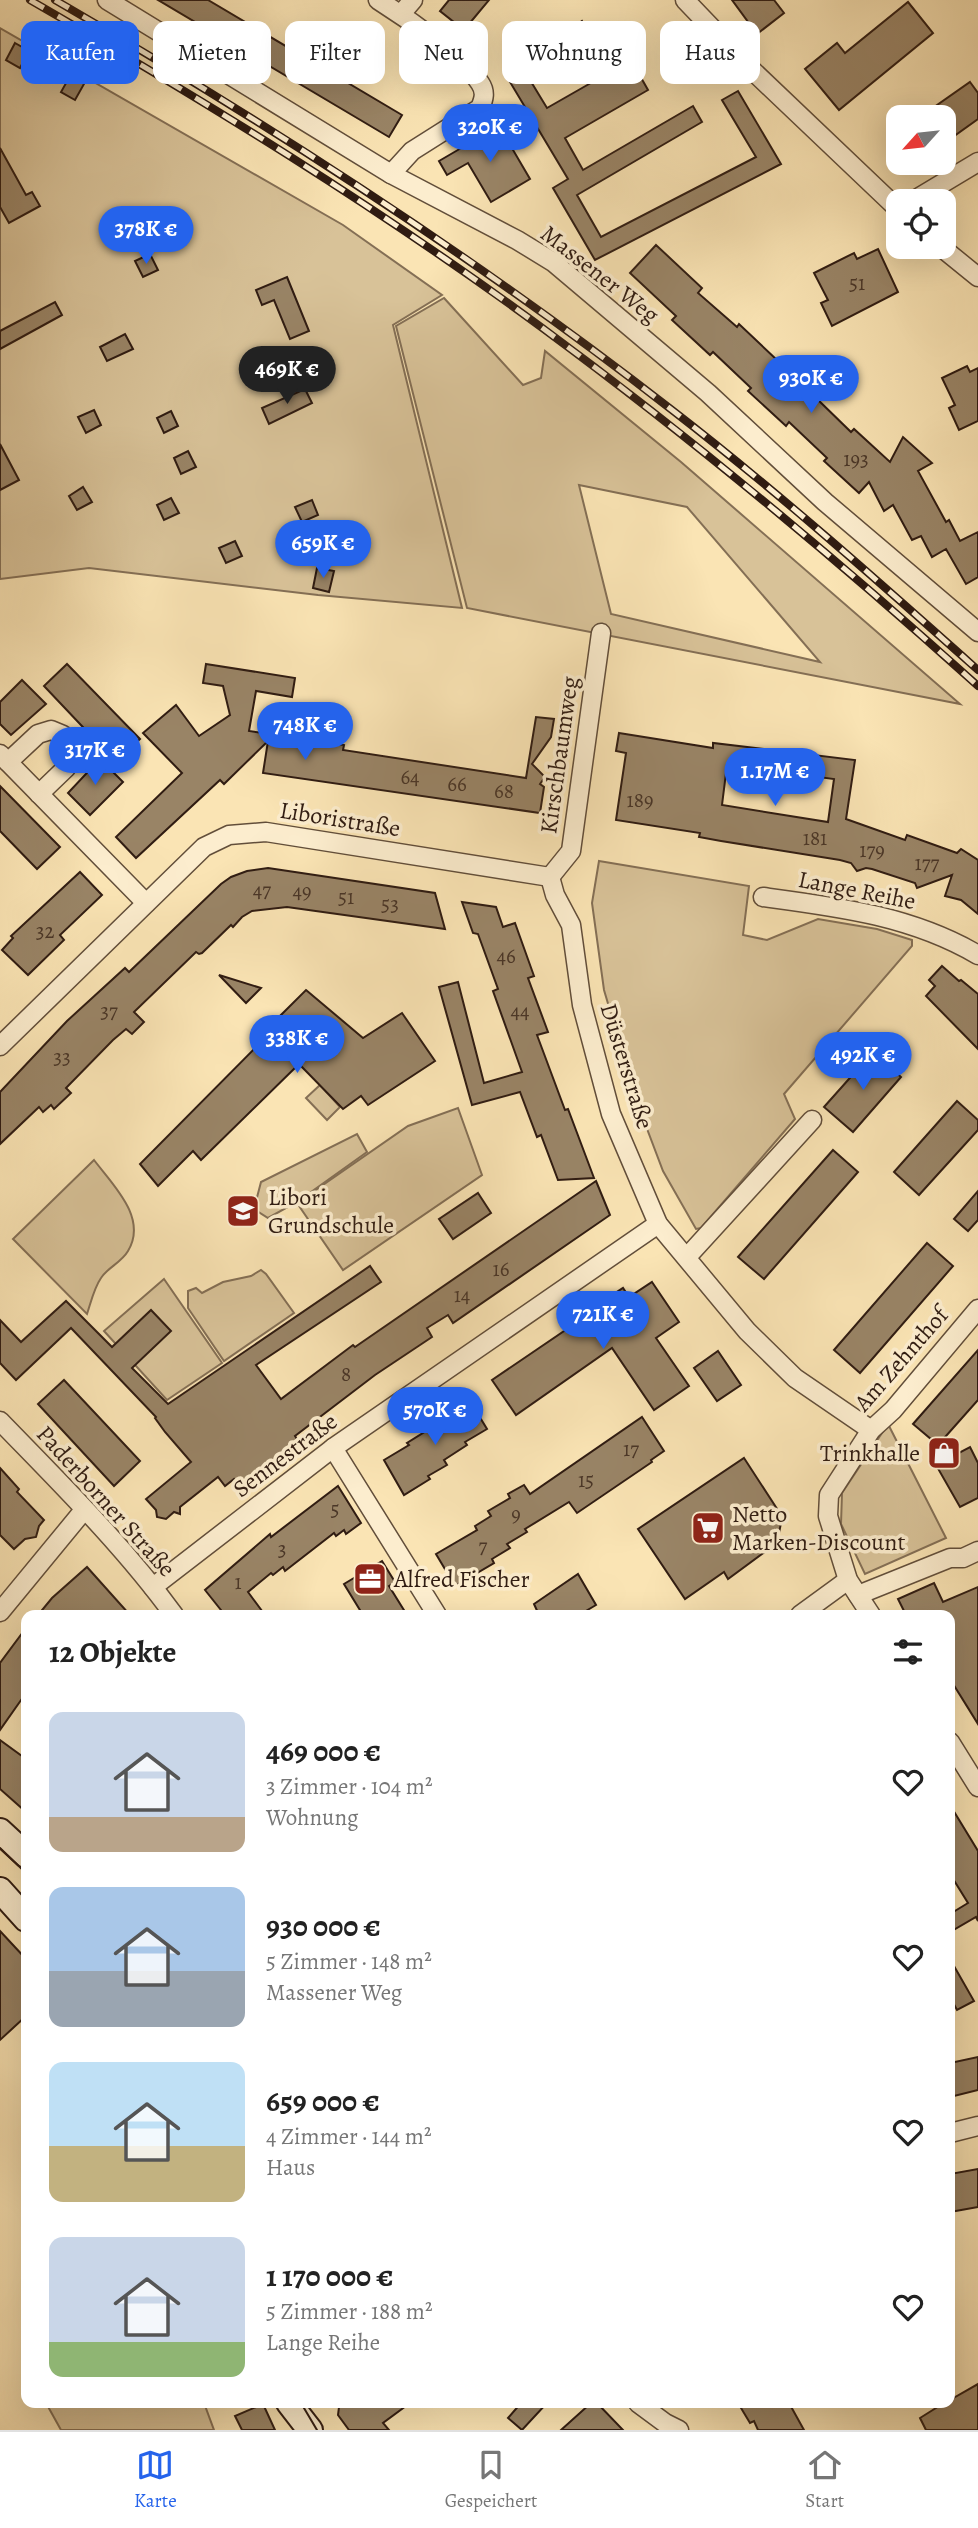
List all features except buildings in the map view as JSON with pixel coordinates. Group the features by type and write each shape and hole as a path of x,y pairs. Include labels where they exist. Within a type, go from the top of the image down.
{"main road":[{"path":"0,1830 21,1849"},
{"path":"0,1890 21,1913"},
{"path":"293,2408 311,2430"},
{"path":"308,2408 311,2430"}],"street":[{"name":"Massener Weg","path":"107,0 391,174 517,240 568,274 708,393 825,502 978,632"},
{"path":"378,0 401,14 467,69 481,83 485,96 480,108 412,151 391,174"},
{"path":"401,14 413,0"},
{"path":"685,0 753,71 886,197"},
{"path":"933,189 978,162"},
{"path":"956,259 978,277"},
{"name":"Kirschbaumweg","path":"550,877 571,851 601,633"},
{"path":"39,794 66,768 72,753 63,735 51,730 38,734 4,758 39,794 146,903"},
{"name":"Liboristraße","path":"0,1046 204,847 229,835 266,832 550,877"},
{"name":"Düsterstraße","path":"550,877 555,895 571,925 582,1005 611,1114 658,1224 747,1331 795,1378 871,1430"},
{"name":"Lange Reihe","path":"763,897 878,915 937,933 978,955"},
{"path":"687,1257 812,1120"},
{"name":"Sennestraße","path":"153,1587 333,1448 658,1224"},
{"name":"Am Zehnthof","path":"848,1580 828,1516 829,1495 871,1430 893,1410 978,1309"},
{"name":"Paderborner Straße","path":"0,1421 84,1510 170,1610"},
{"path":"333,1448 434,1610"},
{"path":"0,1612 84,1510"},
{"path":"858,1595 950,1558 963,1558 978,1551"},
{"path":"807,1610 848,1580 868,1610"},
{"path":"955,1750 978,1787"},
{"path":"955,2132 978,2126"},
{"path":"645,2408 679,2430"}],"shaded area":[{"path":"0,28 21,40 21,84 98,84 343,225 442,295 393,325 462,608 318,595 89,568 0,579"},
{"path":"444,298 523,385 541,378 545,351 681,462 960,704 467,608 396,326","holes":["579,485 687,507 820,662 611,614"]},
{"path":"599,861 749,886 743,935 767,940 818,919 877,929 912,940 912,946 784,1094 795,1119 701,1228 696,1229 663,1171 638,1105 604,990 592,903"},
{"path":"320,1085 340,1107 327,1120 306,1098"},
{"path":"458,1108 482,1175 343,1270 297,1203 408,1126"},
{"path":"357,1134 367,1152 297,1202 268,1218 254,1209 261,1182"},
{"path":"94,1160 126,1202 134,1226 128,1251 101,1278 87,1314 13,1239"},
{"path":"261,1270 294,1313 224,1361 188,1308 188,1291 196,1288 202,1293 223,1282 251,1276"},
{"path":"164,1279 222,1363 167,1400 104,1331"},
{"path":"888,1424 946,1538 865,1574 841,1524 842,1493"},
{"path":"49,2408 206,2408 214,2430 61,2430"}],"tram line":[{"path":"0,1848 21,1868"},
{"path":"304,2408 317,2430"}],"railway":[{"path":"30,0 290,156 417,239 541,327 764,501 978,686"},
{"path":"55,0 293,144 371,194 523,299 672,410 750,473 978,670"}],"place":[{"name":"Libori Grundschule","path":"243,1211"},
{"name":"Trinkhalle","path":"944,1453"},
{"name":"Netto Marken-Discount","path":"708,1528"},
{"name":"Alfred Fischer","path":"370,1579"}]}
